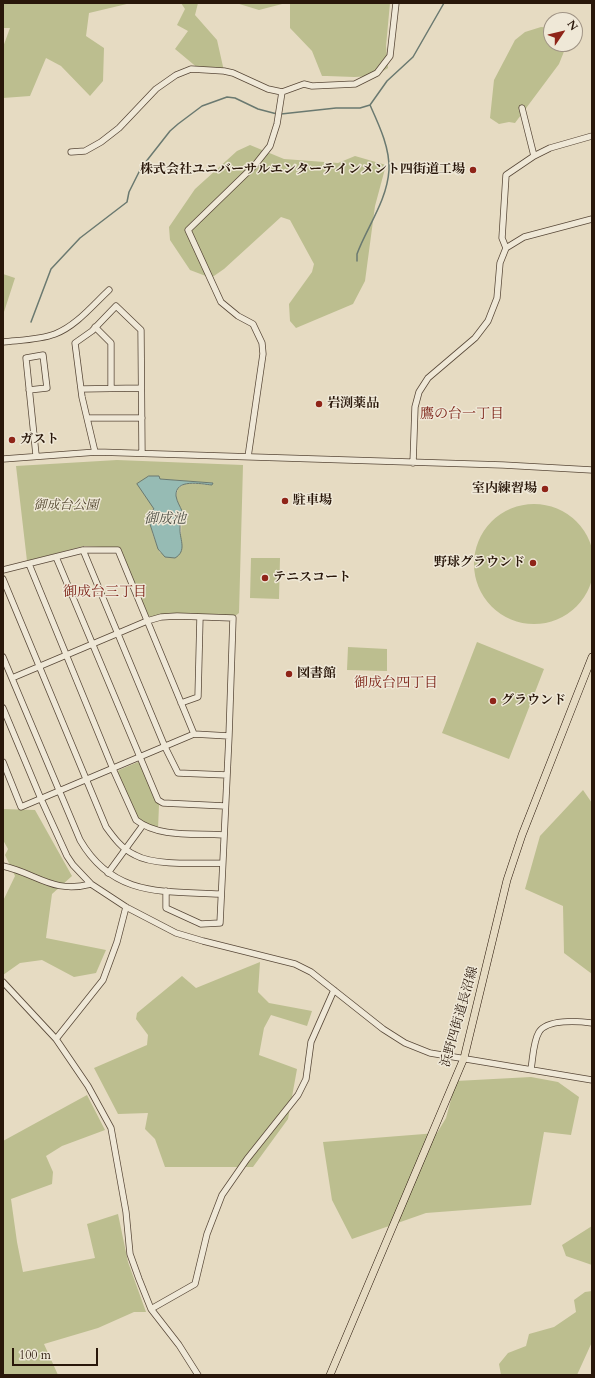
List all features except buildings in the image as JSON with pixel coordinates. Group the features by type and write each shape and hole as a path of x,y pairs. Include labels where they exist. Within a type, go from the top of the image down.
{"main road":[{"name":"浜野四街道長沼線","path":"333,1374 464,1058 507,880 522,835 592,657"}],"street":[{"path":"71,152 85,151 101,142 119,128 156,89 176,75 187,70 199,69 229,72 268,89 282,92 304,84 312,86 355,84 377,73 390,56 396,3"},
{"path":"248,457 263,354 262,343 252,324 238,316 220,302 188,230 255,165 270,146 277,124 282,92"},
{"path":"522,108 534,156"},
{"path":"506,248 502,238 506,175 534,156 550,148 592,136"},
{"path":"413,463 415,407 419,392 428,378 475,338 488,321 497,298 500,263 506,248 524,237 592,219"},
{"path":"3,342 42,338 60,332 73,324 109,290"},
{"path":"95,452 81,389 75,344 116,306 141,330 142,453"},
{"path":"95,327 111,343 111,388"},
{"path":"29,390 47,388 43,355 26,358 29,390 36,455"},
{"path":"81,389 141,388"},
{"path":"87,418 142,418"},
{"path":"3,459 36,455 95,452 503,465 592,470"},
{"path":"83,550 165,747 178,773 227,775"},
{"path":"3,570 83,550 118,550 194,734"},
{"path":"56,557 160,802 225,806"},
{"path":"29,564 113,769 136,820 143,825 160,832 223,835"},
{"path":"3,579 86,780 106,827 113,838 135,856 154,861 222,863"},
{"path":"12,678 147,621 161,617 232,618 229,736 220,894 220,923 201,924 166,908 166,891"},
{"path":"181,703 198,697 200,617"},
{"path":"3,657 59,791 88,852 98,865 108,873 128,884 147,889 220,894"},
{"path":"3,708 41,799 73,866 91,884 126,907 176,933 295,964 311,972 383,1029 405,1043 430,1053 531,1068 592,1080"},
{"path":"3,762 6,777 22,807 194,734 229,736"},
{"path":"108,873 143,825"},
{"path":"3,866 60,887 76,888 91,884"},
{"path":"56,1039 103,980 117,942 126,907"},
{"path":"3,982 56,1039 88,1086 111,1128 126,1212 130,1254 151,1309 179,1345 198,1375"},
{"path":"151,1309 195,1284 207,1234 222,1195 247,1158 298,1095 306,1079 311,1042 334,990"},
{"path":"531,1068 536,1038 542,1028 560,1022 592,1023"}],"green space":[{"path":"3,3 131,3 89,13 86,36 104,48 103,81 90,96 61,66 46,58 30,96 3,98 3,47 10,28 3,28"},
{"path":"181,3 198,3 195,15 217,40 224,71 199,69 175,49 188,31 177,25 185,9"},
{"path":"236,3 286,3 259,10"},
{"path":"290,3 390,3 386,46 388,68 372,75 356,77 322,76 312,51 290,28"},
{"path":"543,27 543,52 564,52 559,64 515,123 509,122 499,124 490,118 494,80 515,40 525,32"},
{"path":"250,145 284,159 338,163 355,156 386,165 375,206 365,281 353,304 296,328 290,321 289,304 312,272 314,264 290,220 281,217 224,269 211,278 190,270 170,240 169,227 195,189 237,151"},
{"path":"3,274 15,278 3,315"},
{"name":"御成台公園","path":"117,460 243,465 239,613 235,616 151,617 148,615 120,548 84,546 27,561 16,466","holes":["159,479 213,483 212,485 187,483 178,488 176,497 182,513 181,534 160,553 153,535 148,513 154,509"]},
{"name":"野球グラウンド","path":"534,504 557,508 577,521 590,541 594,564 590,587 577,607 557,620 534,624 511,620 491,607 478,587 474,564 478,541 491,521 511,508"},
{"name":"テニスコート","path":"251,558 280,558 279,599 250,598"},
{"name":"グラウンド","path":"477,642 544,669 509,759 442,733"},
{"path":"348,647 387,649 387,671 347,670"},
{"path":"138,762 141,763 159,805 158,829 150,827 137,815 128,799 117,773 119,770"},
{"path":"583,790 592,803 592,974 564,953 563,906 525,889 540,836"},
{"path":"3,809 35,810 72,876 52,894 46,938 106,950 96,973 74,977 42,960 20,963 3,975 3,901 15,876 5,855 8,849 3,840"},
{"path":"260,962 258,992 269,1003 312,1011 307,1026 271,1015 264,1028 259,1055 297,1069 288,1119 253,1167 165,1167 155,1139 145,1129 148,1113 118,1114 94,1068 147,1045 148,1035 136,1019 137,1013 182,976 196,988"},
{"path":"531,1077 558,1082 579,1097 571,1135 544,1132 531,1205 426,1213 352,1239 332,1200 323,1142 437,1133 446,1118 456,1081"},
{"path":"87,1095 105,1130 62,1146 46,1156 53,1172 52,1184 11,1199 23,1272 95,1258 87,1224 118,1214 128,1262 146,1312 134,1312 98,1328 44,1344 58,1375 3,1375 3,1141"},
{"path":"592,1226 592,1265 566,1256 562,1245"},
{"path":"592,1291 592,1342 577,1375 501,1375 499,1364 508,1353 526,1346 529,1334 554,1327 576,1312 574,1300 585,1292"}],"water":[{"name":"御成池","path":"149,476 159,476 160,479 213,483 212,485 196,483 184,484 177,490 176,498 182,511 180,534 182,549 179,555 175,558 165,557 158,549 148,518 148,513 154,509 137,484"}],"waterway":[{"path":"357,261 357,254 361,244 385,192 389,170 386,145 370,105 387,81 413,57 444,3"},
{"path":"31,322 51,269 80,238 127,202 129,192 141,168 170,131 178,124 202,106 227,97 235,98 258,109 277,114"},
{"path":"281,114 336,108 360,108 370,105"}],"place":[{"name":"株式会社ユニバーサルエンターテインメント四街道工場","path":"473,170"},
{"name":"岩渕薬品","path":"319,404"},
{"name":"ガスト","path":"12,440"},
{"name":"室内練習場","path":"545,489"},
{"name":"駐車場","path":"285,501"},
{"name":"野球グラウンド","path":"533,563"},
{"name":"テニスコート","path":"265,578"},
{"name":"図書館","path":"289,674"},
{"name":"グラウンド","path":"493,701"}],"district":[{"name":"鷹の台一丁目","path":"462,415"},
{"name":"御成台三丁目","path":"105,593"},
{"name":"御成台四丁目","path":"396,684"}]}
